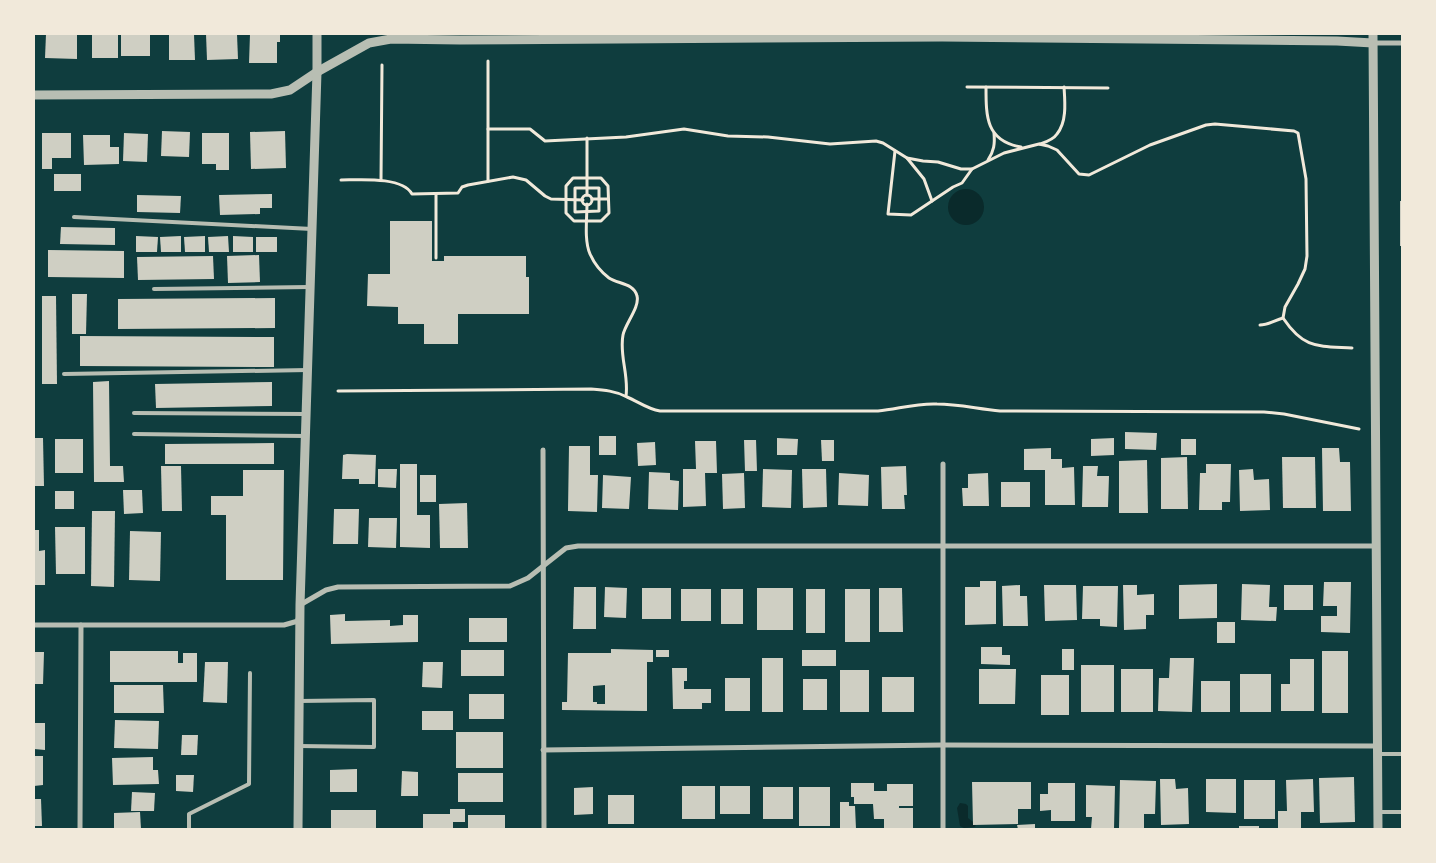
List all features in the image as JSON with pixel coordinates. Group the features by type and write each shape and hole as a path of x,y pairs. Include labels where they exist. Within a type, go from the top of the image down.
{"street":[{"path":"298,829 300,605 317,34"},
{"path":"34,95 271,94 290,90 317,72 370,43 391,39 470,40 942,35 1337,41 1373,38 1402,43"},
{"path":"1373,38 1376,750 1378,829"},
{"path":"543,450 544,829"},
{"path":"943,464 943,829"},
{"path":"300,605 326,590 338,587 510,586 528,578 566,548 578,546 1376,546"},
{"path":"34,625 284,625 298,621 300,605"},
{"path":"80,829 81,625"},
{"path":"543,750 943,745 1376,750"}],"lane":[{"path":"74,217 312,229"},
{"path":"154,289 310,287"},
{"path":"64,374 308,370"},
{"path":"134,413 306,414"},
{"path":"134,434 306,436"},
{"path":"189,829 189,814 249,784 250,674"},
{"path":"299,700 374,700 374,747 299,746"},
{"path":"1376,750 1402,754"},
{"path":"1378,812 1402,812"}],"path":[{"path":"488,61 488,181"},
{"path":"382,65 382,180"},
{"path":"967,87 1108,88"},
{"path":"986,87 986,113 988,122 994,132 1003,141 1012,146 1024,148"},
{"path":"895,151 888,214 911,215 962,183 972,169 987,160 1004,153 1039,144 1057,134 1061,126 1065,102 1064,87"},
{"path":"1039,144 1057,150 1079,174 1089,175 1150,145 1206,125 1215,124 1294,131 1298,133 1306,179 1307,256 1305,269 1285,307 1283,318 1293,332 1308,343 1319,346 1352,348"},
{"path":"488,129 530,129 545,141 626,137 684,129 728,136 768,137 830,144 876,141 883,143 907,158 938,162 961,169 972,169"},
{"path":"987,160 992,153 995,142 994,132"},
{"path":"583,200 587,195 586,138"},
{"path":"907,158 924,179 932,201"},
{"path":"341,180 382,180 407,188 412,194 436,194 458,193 462,187 508,177 520,177 551,199 583,200 587,204 588,248 596,264 609,278 632,288 637,295 637,303 623,335 622,348 628,383 626,396"},
{"path":"573,178 587,178 601,178 608,186 609,213 601,221 574,221 566,213 566,186 573,178"},
{"path":"575,188 587,188 599,188 599,211 575,212 575,188"},
{"path":"436,194 436,258"},
{"path":"587,195 592,199 608,199"},
{"path":"587,204 590,204 592,199"},
{"path":"1260,325 1283,318"},
{"path":"338,391 591,389 612,391 626,396 644,407 660,412 878,412 912,405 935,404 959,404 1000,411 1264,412 1359,429"}],"water":[{"path":"966,189 979,194 984,207 979,220 966,225 953,220 948,207 953,194"},
{"path":"960,803 968,806 968,818 976,824 975,827 964,828 960,826 957,808"}],"building":[{"path":"46,34 77,34 77,59 45,58"},
{"path":"92,34 118,34 118,58 92,58"},
{"path":"121,34 150,34 150,56 121,56"},
{"path":"169,34 194,34 195,60 169,60"},
{"path":"206,34 237,34 238,59 207,60"},
{"path":"250,34 280,34 280,42 277,42 277,63 249,63"},
{"path":"162,131 190,132 189,157 161,156"},
{"path":"285,131 286,168 251,169 250,132"},
{"path":"42,133 71,133 71,158 52,158 52,169 42,169"},
{"path":"124,133 148,134 147,162 123,161"},
{"path":"202,133 229,133 229,170 216,170 216,164 202,164"},
{"path":"83,135 110,135 110,147 119,147 119,164 84,165"},
{"path":"54,174 81,174 81,191 54,191"},
{"path":"272,194 272,208 260,208 260,214 220,215 219,195"},
{"path":"137,195 181,196 180,213 137,212"},
{"path":"1400,201 1402,201 1402,246 1400,246"},
{"path":"390,221 432,221 432,261 444,261 444,256 526,256 526,277 529,277 529,314 458,314 458,344 424,344 424,324 398,324 398,307 367,306 368,274 390,274"},
{"path":"61,227 115,228 115,245 60,244"},
{"path":"136,236 158,237 157,252 136,252"},
{"path":"181,236 181,252 161,252 160,237"},
{"path":"205,236 205,252 185,252 184,237"},
{"path":"228,236 229,252 209,252 208,237"},
{"path":"233,236 253,237 253,252 233,252"},
{"path":"256,237 277,237 277,252 256,252"},
{"path":"48,250 124,251 124,278 48,277"},
{"path":"259,255 260,282 228,283 227,256"},
{"path":"213,256 214,279 138,280 137,257"},
{"path":"72,294 87,294 86,334 72,334"},
{"path":"42,296 56,296 57,384 42,384"},
{"path":"275,298 275,328 118,329 118,299"},
{"path":"80,336 274,337 274,367 80,366"},
{"path":"109,381 110,466 123,466 124,482 94,482 93,382"},
{"path":"272,382 272,406 156,408 155,384"},
{"path":"1125,432 1157,433 1156,450 1125,449"},
{"path":"599,436 616,436 616,455 599,455"},
{"path":"34,438 43,438 44,486 34,486"},
{"path":"777,438 798,439 797,455 777,455"},
{"path":"1114,438 1114,455 1091,456 1091,439"},
{"path":"55,439 83,439 83,473 55,473"},
{"path":"1181,439 1196,439 1196,455 1181,455"},
{"path":"744,440 756,440 757,471 745,471"},
{"path":"821,440 834,440 834,461 822,461"},
{"path":"695,441 716,441 717,473 705,473 706,506 683,507 683,469 696,469"},
{"path":"655,442 656,465 638,466 637,443"},
{"path":"274,443 274,464 165,464 165,444"},
{"path":"569,446 590,446 590,475 598,475 597,512 568,511"},
{"path":"1051,448 1051,459 1062,459 1062,468 1074,467 1075,505 1045,505 1045,470 1024,470 1024,449"},
{"path":"1322,448 1339,448 1340,462 1350,462 1351,511 1323,511"},
{"path":"343,455 376,455 375,484 359,484 359,479 342,479"},
{"path":"1187,457 1188,509 1161,509 1161,458"},
{"path":"1282,457 1315,457 1316,508 1283,508"},
{"path":"1147,460 1148,513 1119,513 1119,461"},
{"path":"400,464 417,464 417,515 430,515 430,548 400,547"},
{"path":"1206,464 1231,464 1230,502 1222,502 1222,510 1199,510 1200,473 1206,473"},
{"path":"161,466 181,466 182,511 162,511"},
{"path":"906,466 907,495 904,495 905,509 882,509 881,467"},
{"path":"1083,466 1098,466 1097,476 1109,476 1108,507 1082,507"},
{"path":"378,469 397,469 396,488 378,487"},
{"path":"763,469 792,470 791,508 762,507"},
{"path":"802,469 826,469 827,507 803,508"},
{"path":"1253,469 1254,480 1269,479 1270,510 1240,511 1239,470"},
{"path":"243,470 284,470 283,580 226,580 226,515 211,515 211,496 243,496"},
{"path":"649,472 670,473 670,480 679,481 678,510 648,509"},
{"path":"744,473 745,508 723,509 722,474"},
{"path":"839,473 869,475 868,506 838,505"},
{"path":"988,473 989,506 963,506 962,488 968,488 968,474"},
{"path":"420,475 436,475 436,502 420,502"},
{"path":"603,475 631,477 629,509 602,508"},
{"path":"1001,482 1030,482 1030,507 1001,507"},
{"path":"123,490 142,490 143,513 124,514"},
{"path":"55,491 74,491 74,509 55,509"},
{"path":"467,503 468,548 440,548 439,504"},
{"path":"334,509 359,509 358,544 333,544"},
{"path":"92,511 115,511 114,587 91,586"},
{"path":"369,518 397,518 396,548 368,547"},
{"path":"55,527 85,527 85,574 56,574"},
{"path":"34,530 39,530 39,551 45,550 45,585 34,585"},
{"path":"130,531 161,532 160,581 129,580"},
{"path":"980,581 996,581 996,624 965,625 965,587 980,587"},
{"path":"1324,582 1351,582 1350,633 1321,632 1321,616 1337,616 1337,606 1323,606"},
{"path":"1217,584 1217,618 1179,619 1179,585"},
{"path":"1242,584 1270,585 1269,607 1277,607 1276,621 1241,620"},
{"path":"1020,585 1020,596 1027,596 1028,626 1003,626 1002,586"},
{"path":"1044,585 1076,585 1077,620 1045,621"},
{"path":"1123,585 1137,585 1137,595 1154,594 1154,615 1146,615 1146,629 1124,630"},
{"path":"1284,585 1313,585 1313,610 1284,610"},
{"path":"1083,586 1118,586 1117,627 1100,626 1100,619 1082,619"},
{"path":"574,587 596,587 596,629 573,629"},
{"path":"605,587 627,588 626,618 604,617"},
{"path":"642,588 671,588 671,619 642,619"},
{"path":"757,588 793,588 793,630 757,630"},
{"path":"879,588 902,588 903,632 879,632"},
{"path":"681,589 711,589 711,621 681,621"},
{"path":"721,589 743,589 743,624 721,624"},
{"path":"806,589 825,589 825,633 806,633"},
{"path":"845,589 870,589 870,642 845,642"},
{"path":"345,614 345,621 390,620 390,626 403,625 403,615 418,615 418,642 331,644 330,615"},
{"path":"469,618 507,618 507,642 469,642"},
{"path":"1217,622 1235,622 1235,643 1217,643"},
{"path":"981,647 1002,647 1002,655 1010,655 1010,665 981,664"},
{"path":"611,649 653,650 653,662 647,662 647,711 562,710 562,702 567,702 568,653 611,653","holes":["605,685 605,704 593,702 593,686"]},
{"path":"1062,649 1074,649 1074,670 1062,670"},
{"path":"461,650 504,650 504,676 461,676"},
{"path":"656,650 669,650 669,657 656,657"},
{"path":"802,650 836,650 836,666 802,666"},
{"path":"110,651 178,651 178,663 183,663 183,653 197,653 197,682 110,682"},
{"path":"1322,651 1348,651 1348,713 1322,713"},
{"path":"34,652 44,652 43,684 34,684"},
{"path":"762,658 783,658 783,712 762,712"},
{"path":"1170,658 1194,658 1192,712 1158,711 1159,678 1169,678"},
{"path":"1290,659 1314,659 1314,711 1281,711 1281,684 1290,684"},
{"path":"205,662 228,662 227,703 203,702"},
{"path":"423,662 443,662 442,688 422,687"},
{"path":"1081,665 1114,665 1114,712 1081,712"},
{"path":"672,668 687,668 687,681 684,681 684,689 711,689 711,703 702,703 702,709 673,709"},
{"path":"979,669 1016,669 1015,704 979,704"},
{"path":"1121,669 1153,669 1153,712 1121,712"},
{"path":"840,670 869,670 869,712 840,712"},
{"path":"1240,674 1271,674 1271,712 1240,712"},
{"path":"1041,675 1069,675 1069,715 1041,715"},
{"path":"882,677 914,677 914,712 882,712"},
{"path":"725,678 750,678 750,711 725,711"},
{"path":"803,679 827,679 827,710 803,710"},
{"path":"1201,681 1230,681 1230,712 1201,712"},
{"path":"114,685 163,685 164,713 114,713"},
{"path":"469,694 504,694 504,719 469,719"},
{"path":"422,711 453,711 453,730 422,730"},
{"path":"115,720 159,721 158,749 114,748"},
{"path":"34,723 45,723 45,750 34,749"},
{"path":"456,732 503,732 503,768 456,768"},
{"path":"182,735 198,735 197,755 181,755"},
{"path":"34,756 43,756 43,785 34,786"},
{"path":"153,757 153,770 158,770 159,784 113,785 112,758"},
{"path":"357,769 357,792 330,792 330,770"},
{"path":"402,771 418,772 418,796 401,796"},
{"path":"458,773 503,773 503,802 458,802"},
{"path":"176,775 194,775 193,792 176,791"},
{"path":"1354,777 1355,822 1320,823 1319,778"},
{"path":"1160,779 1175,779 1176,789 1188,788 1189,824 1161,825"},
{"path":"1206,779 1236,779 1236,813 1206,812"},
{"path":"1313,779 1314,812 1301,812 1301,829 1278,829 1278,811 1287,811 1286,780"},
{"path":"1120,780 1156,781 1155,814 1144,814 1144,829 1119,829"},
{"path":"1244,780 1275,780 1275,819 1244,819"},
{"path":"972,782 1031,782 1031,809 1018,809 1018,824 973,825"},
{"path":"851,783 874,783 874,791 887,791 887,784 913,784 913,806 899,806 899,808 913,808 913,829 884,829 884,819 874,819 873,804 854,804 854,797 851,797"},
{"path":"1048,783 1075,783 1075,821 1051,821 1051,810 1040,811 1040,794 1048,794"},
{"path":"1086,785 1115,786 1114,829 1091,829 1092,817 1086,817"},
{"path":"682,786 715,786 715,819 682,819"},
{"path":"720,786 750,786 750,814 720,814"},
{"path":"593,787 593,814 574,815 574,788"},
{"path":"763,787 793,787 793,819 763,819"},
{"path":"799,787 830,787 830,826 799,826"},
{"path":"132,792 155,793 154,811 131,811"},
{"path":"608,795 634,795 634,824 608,824"},
{"path":"34,799 41,799 42,826 34,826"},
{"path":"840,802 849,802 849,806 855,806 856,829 840,829"},
{"path":"450,809 465,809 465,822 453,822 453,829 423,829 423,814 450,814"},
{"path":"331,810 376,810 376,829 331,829"},
{"path":"140,812 141,829 114,829 114,813"},
{"path":"468,815 505,815 505,829 468,829"},
{"path":"1035,824 1035,829 1018,829 1017,825"},
{"path":"1239,826 1259,826 1259,829 1239,829"}]}
